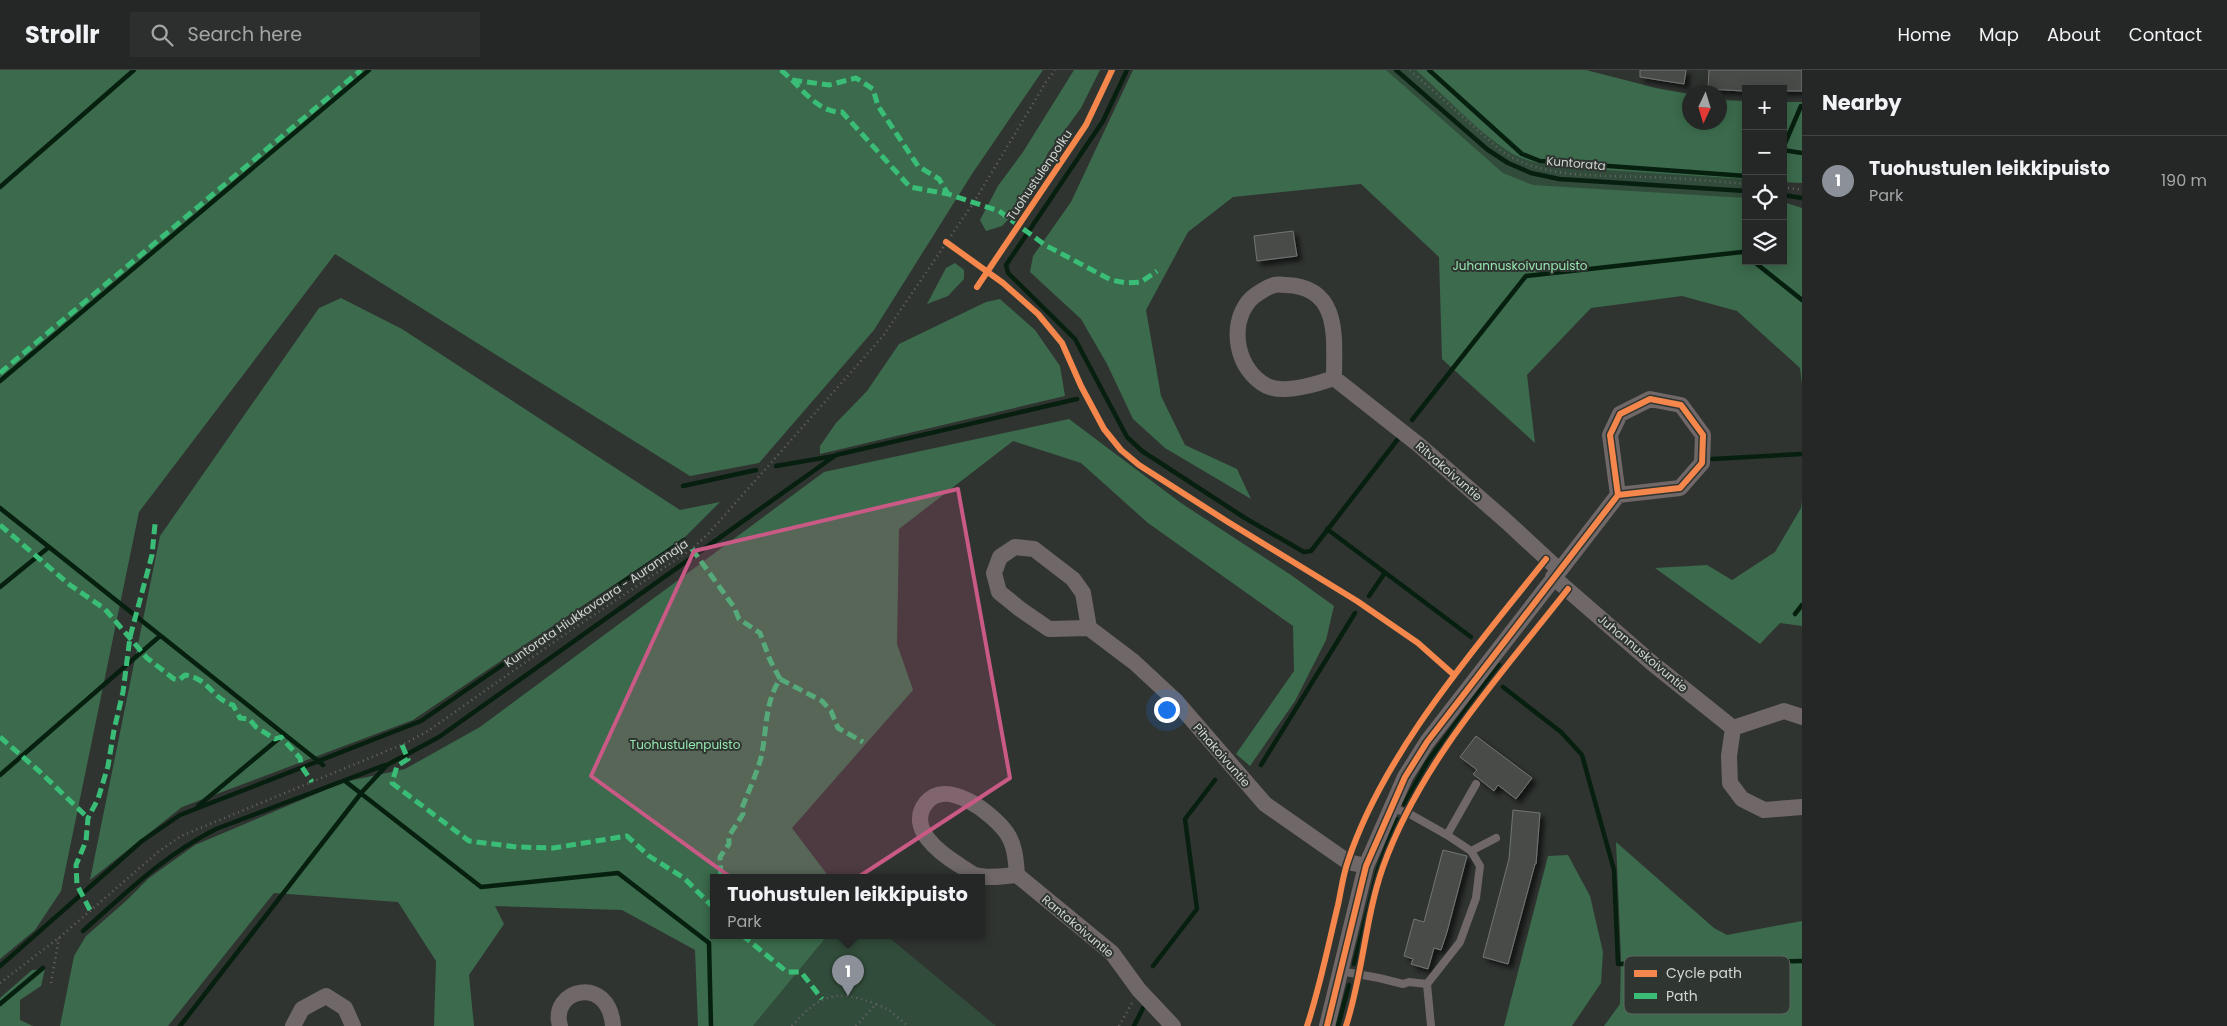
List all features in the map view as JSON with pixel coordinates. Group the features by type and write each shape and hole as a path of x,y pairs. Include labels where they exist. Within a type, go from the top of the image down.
{"street":[{"path":"1274,284 1302,286 1325,302 1334,330 1334,378 1302,388 1268,387 1247,371 1238,342 1239,318 1250,300 1274,284"},
{"name":"Ritvakoivuntie","path":"1334,378 1419,445 1506,521 1556,574"},
{"path":"1327,1026 1366,866 1405,777 1427,742 1618,495 1680,488 1702,463 1703,435 1681,405 1650,399 1620,414 1610,435 1618,495"},
{"path":"1016,547 1034,549 1073,578 1083,593 1089,628 1049,629 1020,609 999,592 994,573 1000,558 1016,547"},
{"name":"Juhannuskoivuntie","path":"1556,574 1652,663 1733,728"},
{"name":"Pihakoivuntie","path":"1089,628 1134,662 1175,700 1266,804 1348,862 1366,866"},
{"path":"1802,717 1784,711 1733,728 1729,756 1730,783 1742,799 1764,810 1802,807"},
{"path":"975,874 944,856 927,838 921,826 920,812 927,802 937,795 958,795 982,809 1006,832 1014,851 1017,875 985,875"},
{"name":"Rantakoivuntie","path":"1017,875 1112,953 1139,990 1173,1026"},
{"path":"560,1026 558,1019 564,1001 571,995 583,992 601,997 612,1012 613,1026"},
{"path":"293,1026 302,1009 326,996 345,1008 352,1026"}],"lane":[{"path":"1447,835 1476,784"},
{"path":"1391,808 1408,813 1447,835 1471,851 1480,866 1476,898 1460,942 1427,984 1431,1026"},
{"path":"1471,851 1496,838"},
{"path":"1340,971 1403,984 1409,982 1427,984"}],"path":[{"path":"1787,188 1802,190"},
{"path":"946,242 953,247"},
{"path":"51,983 60,937"},
{"path":"1119,1026 1139,990"},
{"path":"792,1026 822,999 843,996 860,998 890,1010 908,1026"},
{"path":"856,1026 876,1004"}],"highlighted area":[{"path":"958,489 1010,778 791,921 591,776 694,551"}],"green space":[{"path":"0,70 1043,70 972,174 874,330 759,463 690,476 335,254 139,512 61,891 35,930 0,959"},
{"path":"1074,70 1100,70 1081,108 1048,153 1023,204 1002,226 986,231 980,220 998,186 1023,152"},
{"name":"Juhannuskoivunpuisto","path":"1133,70 1386,70 1503,173 1533,185 1742,198 1742,265 1787,265 1787,203 1802,208 1802,384 1800,368 1737,311 1682,296 1591,308 1527,375 1535,443 1442,359 1439,257 1361,184 1233,197 1188,232 1146,310 1161,396 1185,445 1237,469 1251,499 1165,448 1133,419 1107,364 1081,319 1030,272 1033,256 1071,202"},
{"path":"1367,70 1569,70 1682,119 1682,130 1727,130 1727,121 1742,118 1742,233 1511,209"},
{"path":"1416,70 1586,70 1682,93 1682,130 1727,130 1727,100 1742,101 1742,179 1559,167 1526,160 1496,143"},
{"path":"1787,102 1802,102 1802,183 1787,182"},
{"path":"955,263 964,270 964,279 948,296 927,304 946,268"},
{"path":"341,298 402,329 680,510 720,502 685,537 413,720 182,807 90,880 160,536 319,308"},
{"path":"1000,299 1035,330 1060,366 1065,396 820,454 820,446 836,423 867,391 899,344 986,302"},
{"name":"Tuohustulenpuisto","path":"1069,419 1181,503 1291,575 1334,606 1326,640 1295,701 1250,766 1236,754 1294,671 1293,626 1148,523 1081,463 1013,441 899,529 897,644 913,690 792,828 827,874 710,874 710,939 825,939 753,1026 698,1026 695,950 622,910 495,906 504,924 469,975 474,1026 434,1026 436,961 398,902 274,893 168,1026 60,1026 74,956 86,936 149,878 195,845 344,782 405,769 480,727 824,472"},
{"path":"1802,501 1802,626 1780,623 1760,644 1655,568 1707,565 1732,580 1775,552 1801,508"},
{"path":"1616,842 1714,928 1727,935 1802,921 1802,1026 1604,1026 1620,1004 1621,958"},
{"path":"1568,855 1590,896 1603,952 1601,983 1572,1026 1504,1026 1548,856"},
{"path":"825,939 891,939 996,1026 753,1026"},
{"path":"45,969 41,986 20,1000 20,1020 33,1026 0,1026 0,998 32,970"}],"building":[{"path":"1640,70 1686,70 1684,84 1640,77"},
{"path":"1709,70 1802,70 1802,91 1787,91 1787,85 1742,85 1742,91 1727,90 1727,85 1708,85"},
{"path":"1293,231 1297,256 1257,261 1254,236"},
{"path":"1476,736 1532,778 1516,799 1498,785 1494,791 1473,774 1477,770 1460,757"},
{"path":"1513,810 1540,813 1536,864 1508,964 1483,957 1509,859"},
{"path":"1443,850 1467,856 1441,950 1434,948 1428,969 1411,964 1413,959 1404,956 1414,919 1424,922"}],"waterway":[{"path":"0,187 134,70"},
{"path":"0,381 369,70"},
{"path":"1127,70 1103,121 1006,265 1008,273 1075,339 1127,437 1142,451 1245,518 1304,552 1311,551 1398,439"},
{"path":"1396,70 1488,150 1508,163 1531,173 1559,179 1742,191"},
{"path":"1429,70 1522,154 1540,161 1742,176"},
{"path":"1787,139 1801,106"},
{"path":"1787,151 1802,153"},
{"path":"1787,196 1802,198"},
{"path":"1412,420 1526,276 1742,252"},
{"path":"1758,265 1802,300"},
{"path":"180,1026 362,792 387,765 439,737 836,455 1077,399"},
{"path":"1712,459 1802,454"},
{"path":"776,466 834,456"},
{"path":"683,486 756,470"},
{"path":"0,508 323,765"},
{"path":"1327,529 1471,637"},
{"path":"0,966 142,841 180,815 421,721 684,540"},
{"path":"0,587 49,547"},
{"path":"1369,596 1384,574"},
{"path":"1795,614 1802,605"},
{"path":"1261,765 1355,613"},
{"path":"0,775 160,636"},
{"path":"1404,804 1428,761 1499,665"},
{"path":"1503,687 1561,732 1582,755 1614,870 1618,964 1624,964"},
{"path":"198,806 283,735"},
{"path":"83,931 162,863 216,829 385,765"},
{"path":"1153,966 1197,909 1185,819 1215,780"},
{"path":"345,781 481,887 618,873 709,943 711,1026"},
{"path":"1354,964 1378,869 1397,819"},
{"path":"1790,961 1802,961"},
{"path":"0,1004 43,968"},
{"path":"1338,1026 1349,985"},
{"path":"1134,1026 1143,1008"}],"marked path":[{"path":"0,373 361,70"},
{"path":"781,70 792,80 829,85 856,78 873,89 878,106 918,166 939,179 948,194"},
{"path":"792,80 814,102 827,109 842,112 910,187 948,194 999,211 1045,245 1111,280 1127,283 1141,282 1157,271"},
{"path":"90,910 77,885 76,865 86,841 88,818 98,799 108,766 123,692 130,637 152,555 155,524"},
{"path":"0,525 70,585 105,609 147,658 174,679 179,680 185,675 200,680 220,698 233,705 240,718 249,719 256,727 275,739 281,737 300,758 302,767 312,782"},
{"path":"692,549 734,607 739,619 760,633 770,660 780,679 769,706 761,759 742,808 743,814 729,836 729,844 720,857 721,874"},
{"path":"780,679 822,701 831,711 838,728 863,742"},
{"path":"0,737 88,818"},
{"path":"402,745 408,759 397,766 392,783 469,841 517,847 553,848 627,836 649,856 684,878 710,904"},
{"path":"747,939 787,972 801,972 822,999"}],"cycle path":[{"name":"Tuohustulenpolku","path":"977,287 1086,125 1112,70"},
{"path":"946,242 1003,283 1038,314 1062,343 1081,386 1104,429 1121,450 1139,465 1228,522 1357,601 1418,643 1454,675"},
{"path":"1327,1026 1366,866 1405,777 1427,742 1618,495 1680,488 1702,463 1703,435 1681,405 1650,399 1620,414 1610,435 1618,495"},
{"path":"1307,1026 1324,966 1346,866 1364,820 1384,780 1434,703 1546,559"},
{"path":"1346,1026 1352,1006 1377,886 1399,828 1418,791 1464,721 1568,589"}],"place":[{"name":"Tuohustulen leikkipuisto","path":"848,996"}]}
